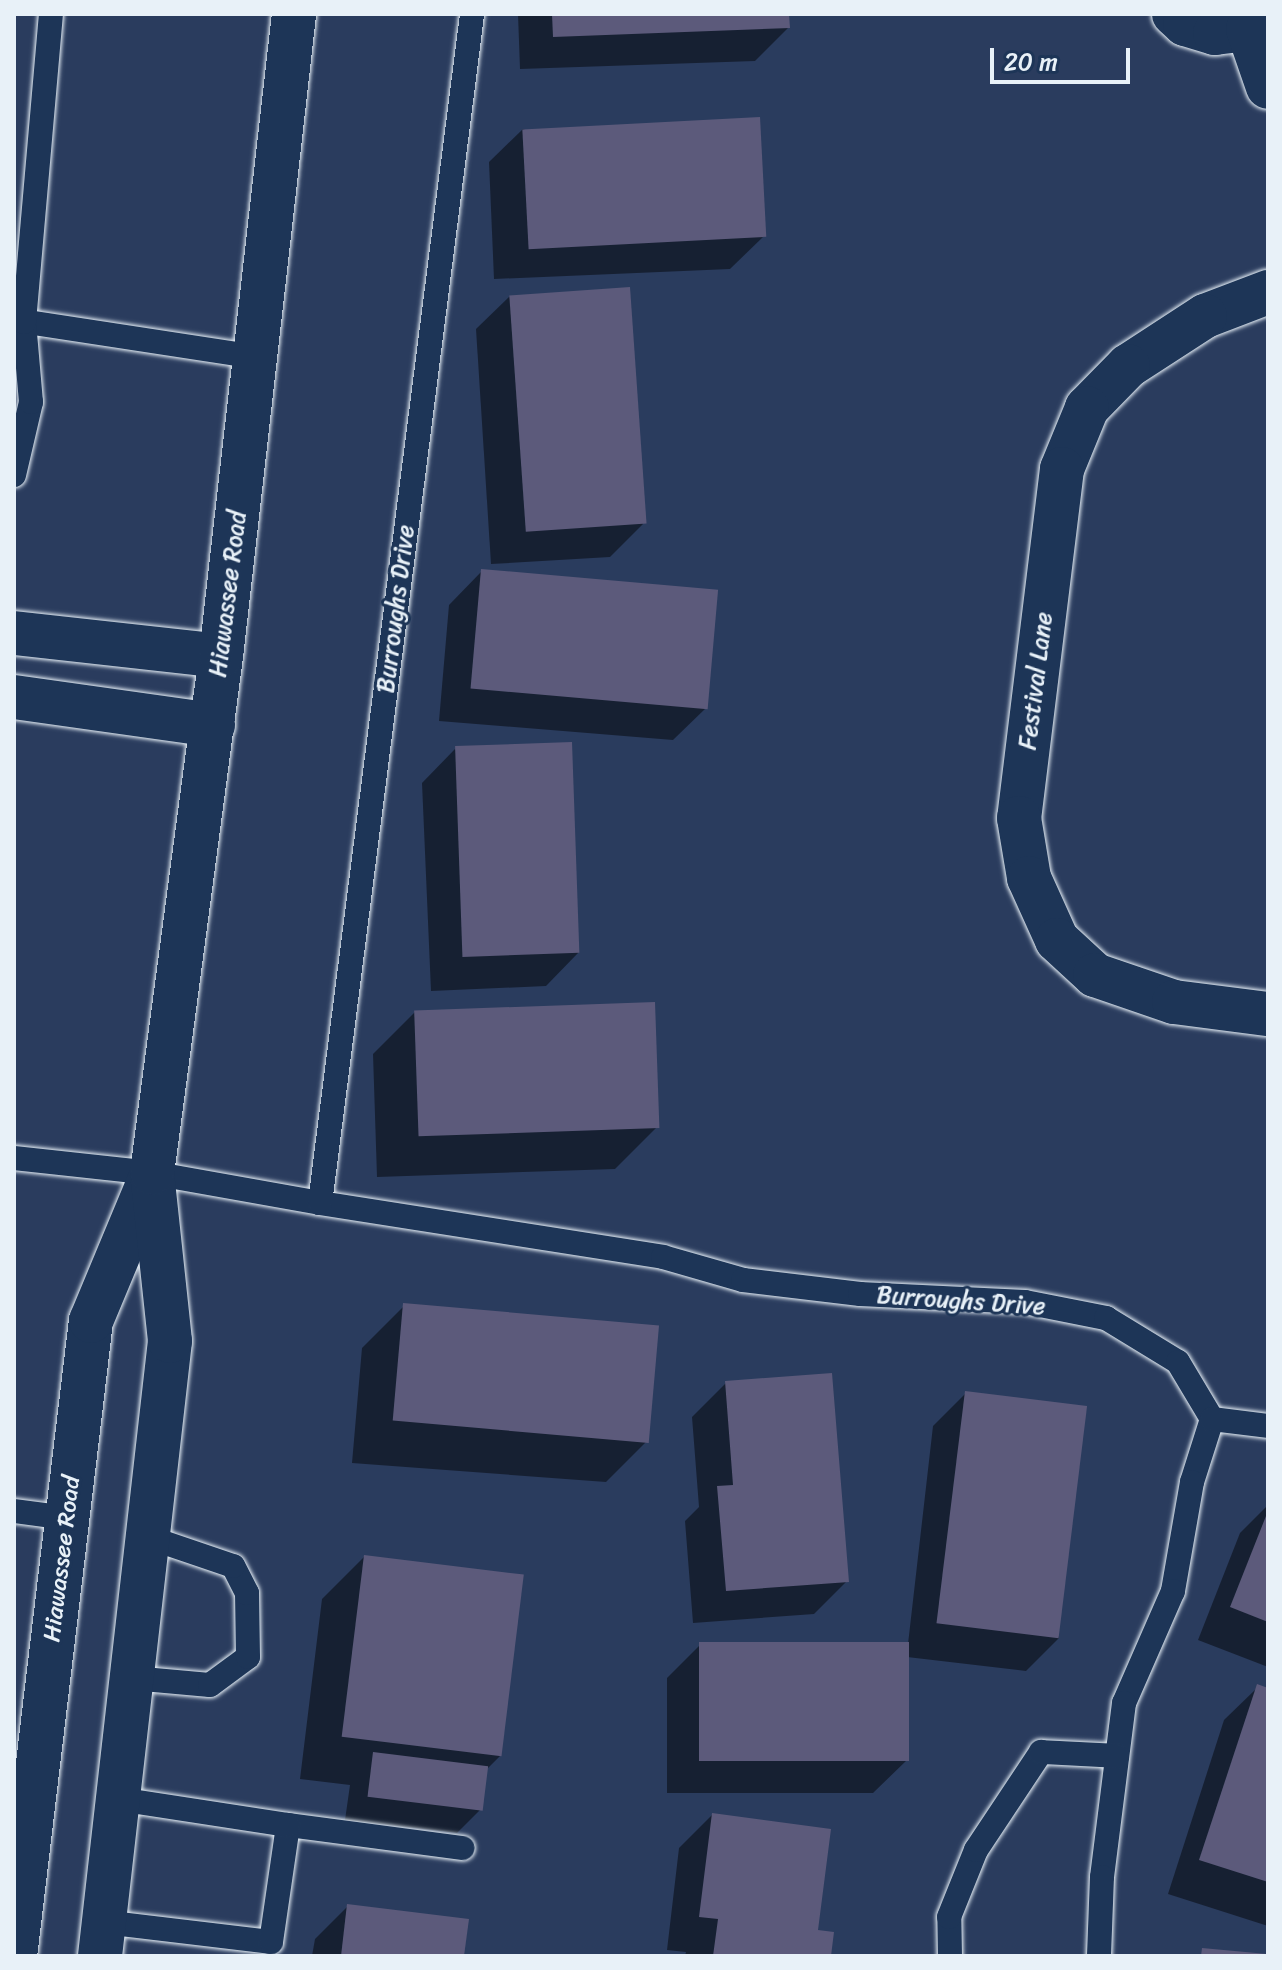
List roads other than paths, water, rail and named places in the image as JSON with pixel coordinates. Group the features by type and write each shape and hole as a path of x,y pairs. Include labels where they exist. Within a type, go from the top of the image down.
{"street":[{"name":"Hiawassee Road","path":"102,1939 170,1341 152,1173 213,725 294,14"},
{"path":"1174,14 1185,24 1215,33 1258,24 1268,87"},
{"name":"Festival Lane","path":"1268,292 1205,316 1128,366 1087,408 1062,469 1019,818 1029,878 1057,940 1095,975 1174,1002 1268,1014"},
{"path":"14,633 221,656"},
{"path":"14,697 213,725"},
{"name":"Hiawassee Road","path":"15,1956 91,1321 152,1173"}],"lane":[{"path":"14,475 31,402 19,321 51,14"},
{"name":"Burroughs Drive","path":"320,1203 472,14"},
{"path":"19,321 255,357"},
{"name":"Burroughs Drive","path":"14,1158 152,1173 663,1257 743,1280 860,1294 1025,1302 1106,1318 1178,1362 1212,1419"},
{"path":"1099,1956 1102,1877 1124,1703 1173,1591 1192,1482 1212,1419 1268,1426"},
{"path":"14,1511 67,1518"},
{"path":"132,1678 210,1685 248,1657 247,1593 233,1566 148,1537"},
{"path":"950,1956 949,1917 976,1850 1041,1752 1117,1756"},
{"path":"118,1799 462,1848"},
{"path":"102,1939 271,1942 288,1825"}]}
